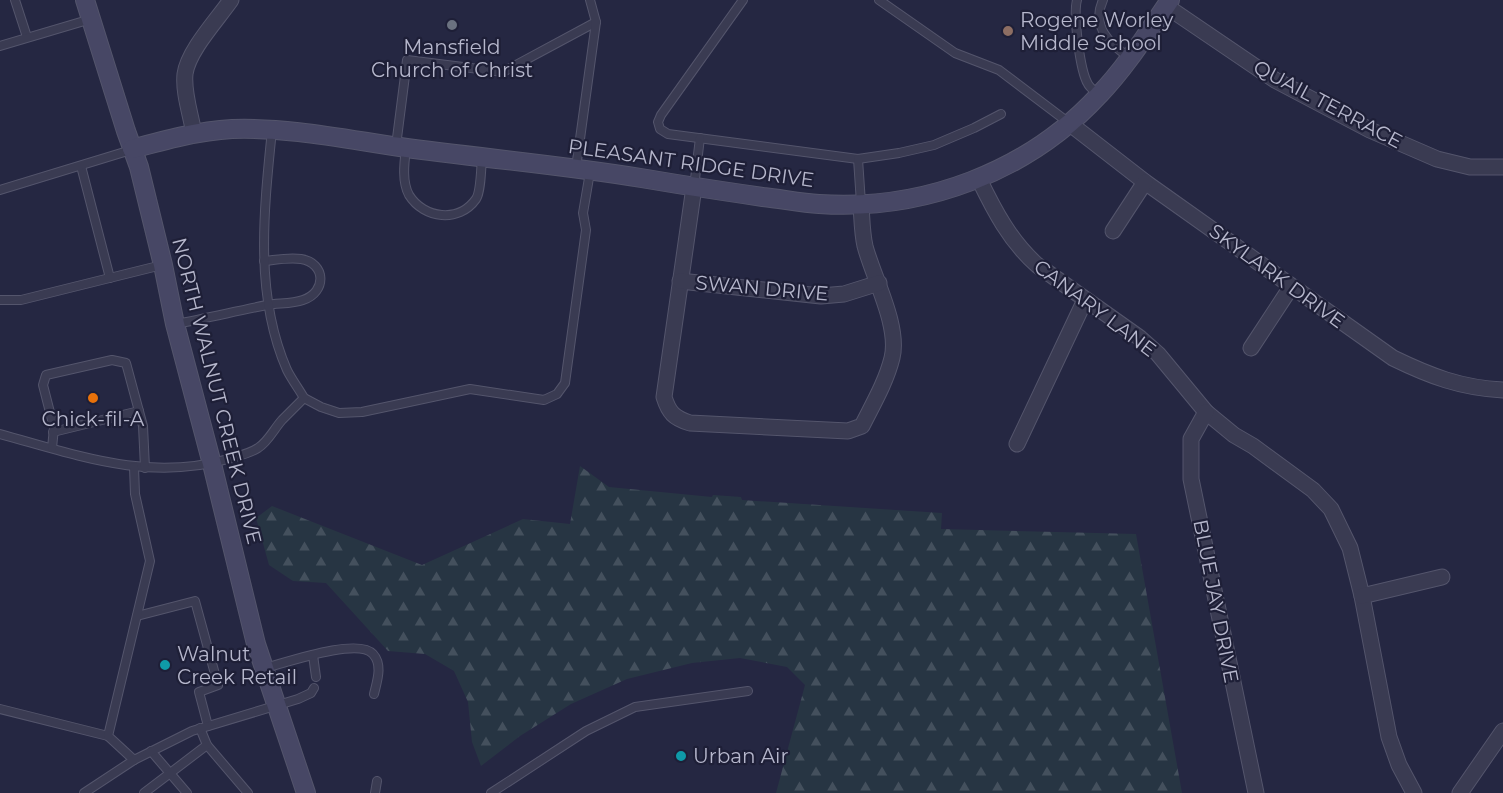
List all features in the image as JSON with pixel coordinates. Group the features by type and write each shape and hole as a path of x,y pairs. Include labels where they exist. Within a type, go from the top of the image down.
{"street":[{"name":"NORTH WALNUT CREEK DRIVE","path":"85,0 139,167 175,324 256,644 306,793"},
{"path":"194,134 186,88 186,74 190,58 231,0"},
{"name":"PLEASANT RIDGE DRIVE","path":"132,149 194,134 231,129 272,130 583,169 818,204 861,205 904,201 949,190 979,179 1030,152 1069,123 1099,95 1168,3"},
{"name":"QUAIL TERRACE","path":"1168,3 1275,80 1370,130 1437,159 1470,167 1503,167"},
{"name":"SKYLARK DRIVE","path":"1069,123 1146,182 1393,358 1432,377 1479,389 1503,390"},
{"name":"CANARY LANE","path":"979,179 1004,227 1025,255 1140,338 1158,354 1206,412 1234,435 1313,490 1330,509 1349,544 1362,596 1389,737 1399,765 1414,793"},
{"path":"1113,231 1146,182"},
{"path":"694,187 664,397 667,409 675,419 690,423 848,431 862,426 881,388 892,356 891,326 865,245 861,205"},
{"name":"SWAN DRIVE","path":"680,281 821,296 844,294 879,283"},
{"path":"1251,348 1291,287"},
{"path":"1017,444 1085,300"},
{"name":"BLUE JAY DRIVE","path":"1206,412 1191,439 1191,479 1256,793"},
{"path":"1362,596 1442,577"},
{"path":"1460,793 1503,731"}],"lane":[{"path":"15,0 27,37"},
{"path":"272,130 264,216 264,261 269,305 288,371 304,398 339,413 362,412 470,389 544,399 558,394 565,383 586,230 583,213 583,169 596,22 590,0"},
{"path":"743,0 661,115 658,122 660,129 668,134 858,159 934,145 1001,114"},
{"path":"879,0 955,53 999,69 1069,123"},
{"path":"1077,0 1074,19 1079,51 1088,84 1099,95"},
{"path":"1103,0 1099,20 1106,40 1129,57"},
{"path":"0,46 91,19"},
{"path":"482,158 477,197 467,208 456,215 443,216 431,213 419,206 410,195 401,147 407,60 503,72 596,22"},
{"path":"694,187 700,138"},
{"path":"0,190 132,149"},
{"path":"858,159 861,205"},
{"path":"81,166 110,278"},
{"path":"175,324 303,300 315,294 320,285 317,268 309,262 300,259 264,261"},
{"path":"0,300 21,300 163,265"},
{"path":"52,448 53,432 43,385 46,375 112,360 126,363 143,426 145,468"},
{"path":"0,434 119,466 179,468 212,464 260,447 304,398"},
{"path":"53,432 140,411"},
{"path":"108,736 150,561 135,494 134,467"},
{"path":"137,616 195,601 218,685 199,692 207,745 248,793"},
{"path":"263,668 327,651 364,648 372,652 379,669 374,694"},
{"path":"313,655 316,677"},
{"path":"84,793 151,751 204,727 303,697 311,693 314,688"},
{"path":"491,793 586,730 635,707 748,691"},
{"path":"0,709 108,736 134,760"},
{"path":"144,793 207,745"},
{"path":"151,751 187,793"},
{"path":"375,793 377,781"}],"green space":[{"path":"580,466 609,487 712,497 713,495 741,497 742,500 942,513 941,529 1136,534 1182,793 776,793 805,685 787,667 740,658 692,663 627,679 571,704 520,736 481,766 472,742 468,702 454,671 425,654 388,651 326,583 293,581 269,565 256,518 272,506 422,565 523,519 570,524"}],"place":[{"name":"Mansfield Church of Christ","path":"452,25"},
{"name":"Rogene Worley Middle School","path":"1008,31"},
{"name":"Chick-fil-A","path":"93,398"},
{"name":"Walnut Creek Retail","path":"165,665"},
{"name":"Urban Air","path":"681,756"}]}
